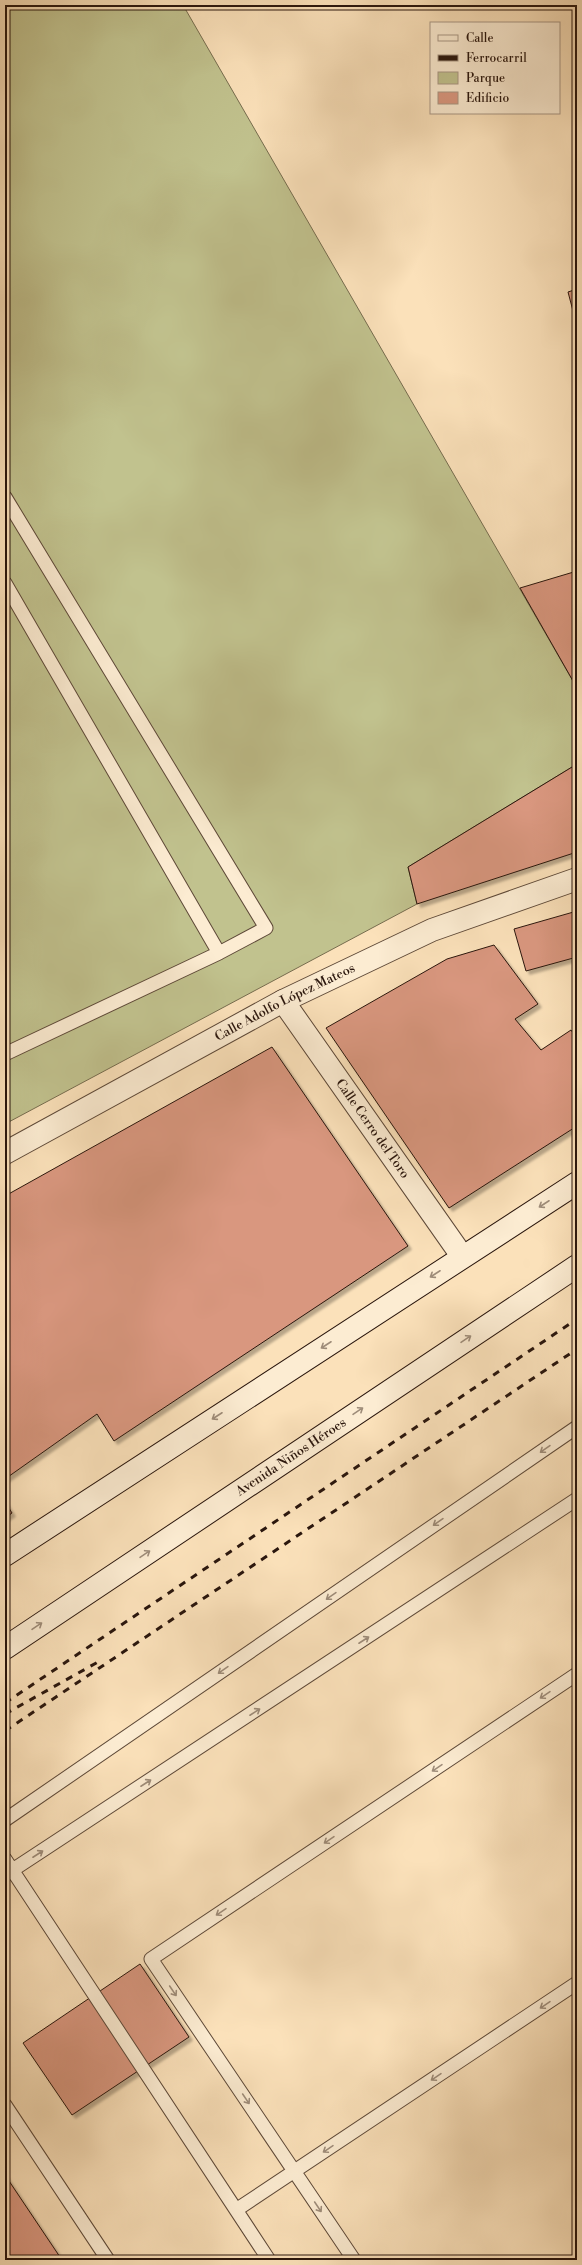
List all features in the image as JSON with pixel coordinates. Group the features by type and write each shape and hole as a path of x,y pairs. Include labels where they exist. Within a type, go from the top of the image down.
{"main road":[{"name":"Calle Adolfo López Mateos","path":"5,1153 284,1001 432,930 577,879"},
{"name":"Calle Cerro del Toro","path":"284,1001 462,1256"},
{"path":"5,1555 462,1256 577,1183"},
{"name":"Avenida Niños Héroes","path":"5,1648 577,1266"}],"lane":[{"path":"5,497 266,928 218,953 5,1054"},
{"path":"5,583 218,953"},
{"path":"5,1820 577,1427"},
{"path":"9,1873 577,1499"},
{"path":"354,2260 152,1959 577,1674"},
{"path":"5,1859 9,1873 269,2260"},
{"path":"236,2210 577,1983"},
{"path":"5,2105 108,2260"}],"green space":[{"path":"5,5 183,5 577,688 577,764 408,867 417,904 5,1124"}],"building":[{"path":"577,289 577,326 568,292"},
{"path":"577,571 577,688 520,588"},
{"path":"577,764 577,852 417,904 408,867"},
{"path":"577,911 577,957 526,971 514,929"},
{"path":"494,945 538,1004 515,1019 541,1050 571,1030 577,1039 577,1107 573,1110 577,1115 577,1126 449,1208 326,1028 447,959"},
{"path":"272,1047 408,1246 114,1441 97,1414 5,1479 5,1196"},
{"path":"5,1502 12,1513 5,1518"},
{"path":"140,1964 189,2037 72,2115 23,2043"},
{"path":"5,2175 62,2260 5,2260"}],"railway":[{"path":"5,1703 577,1319"},
{"path":"5,1731 577,1349"},
{"path":"5,1714 98,1662"}]}
